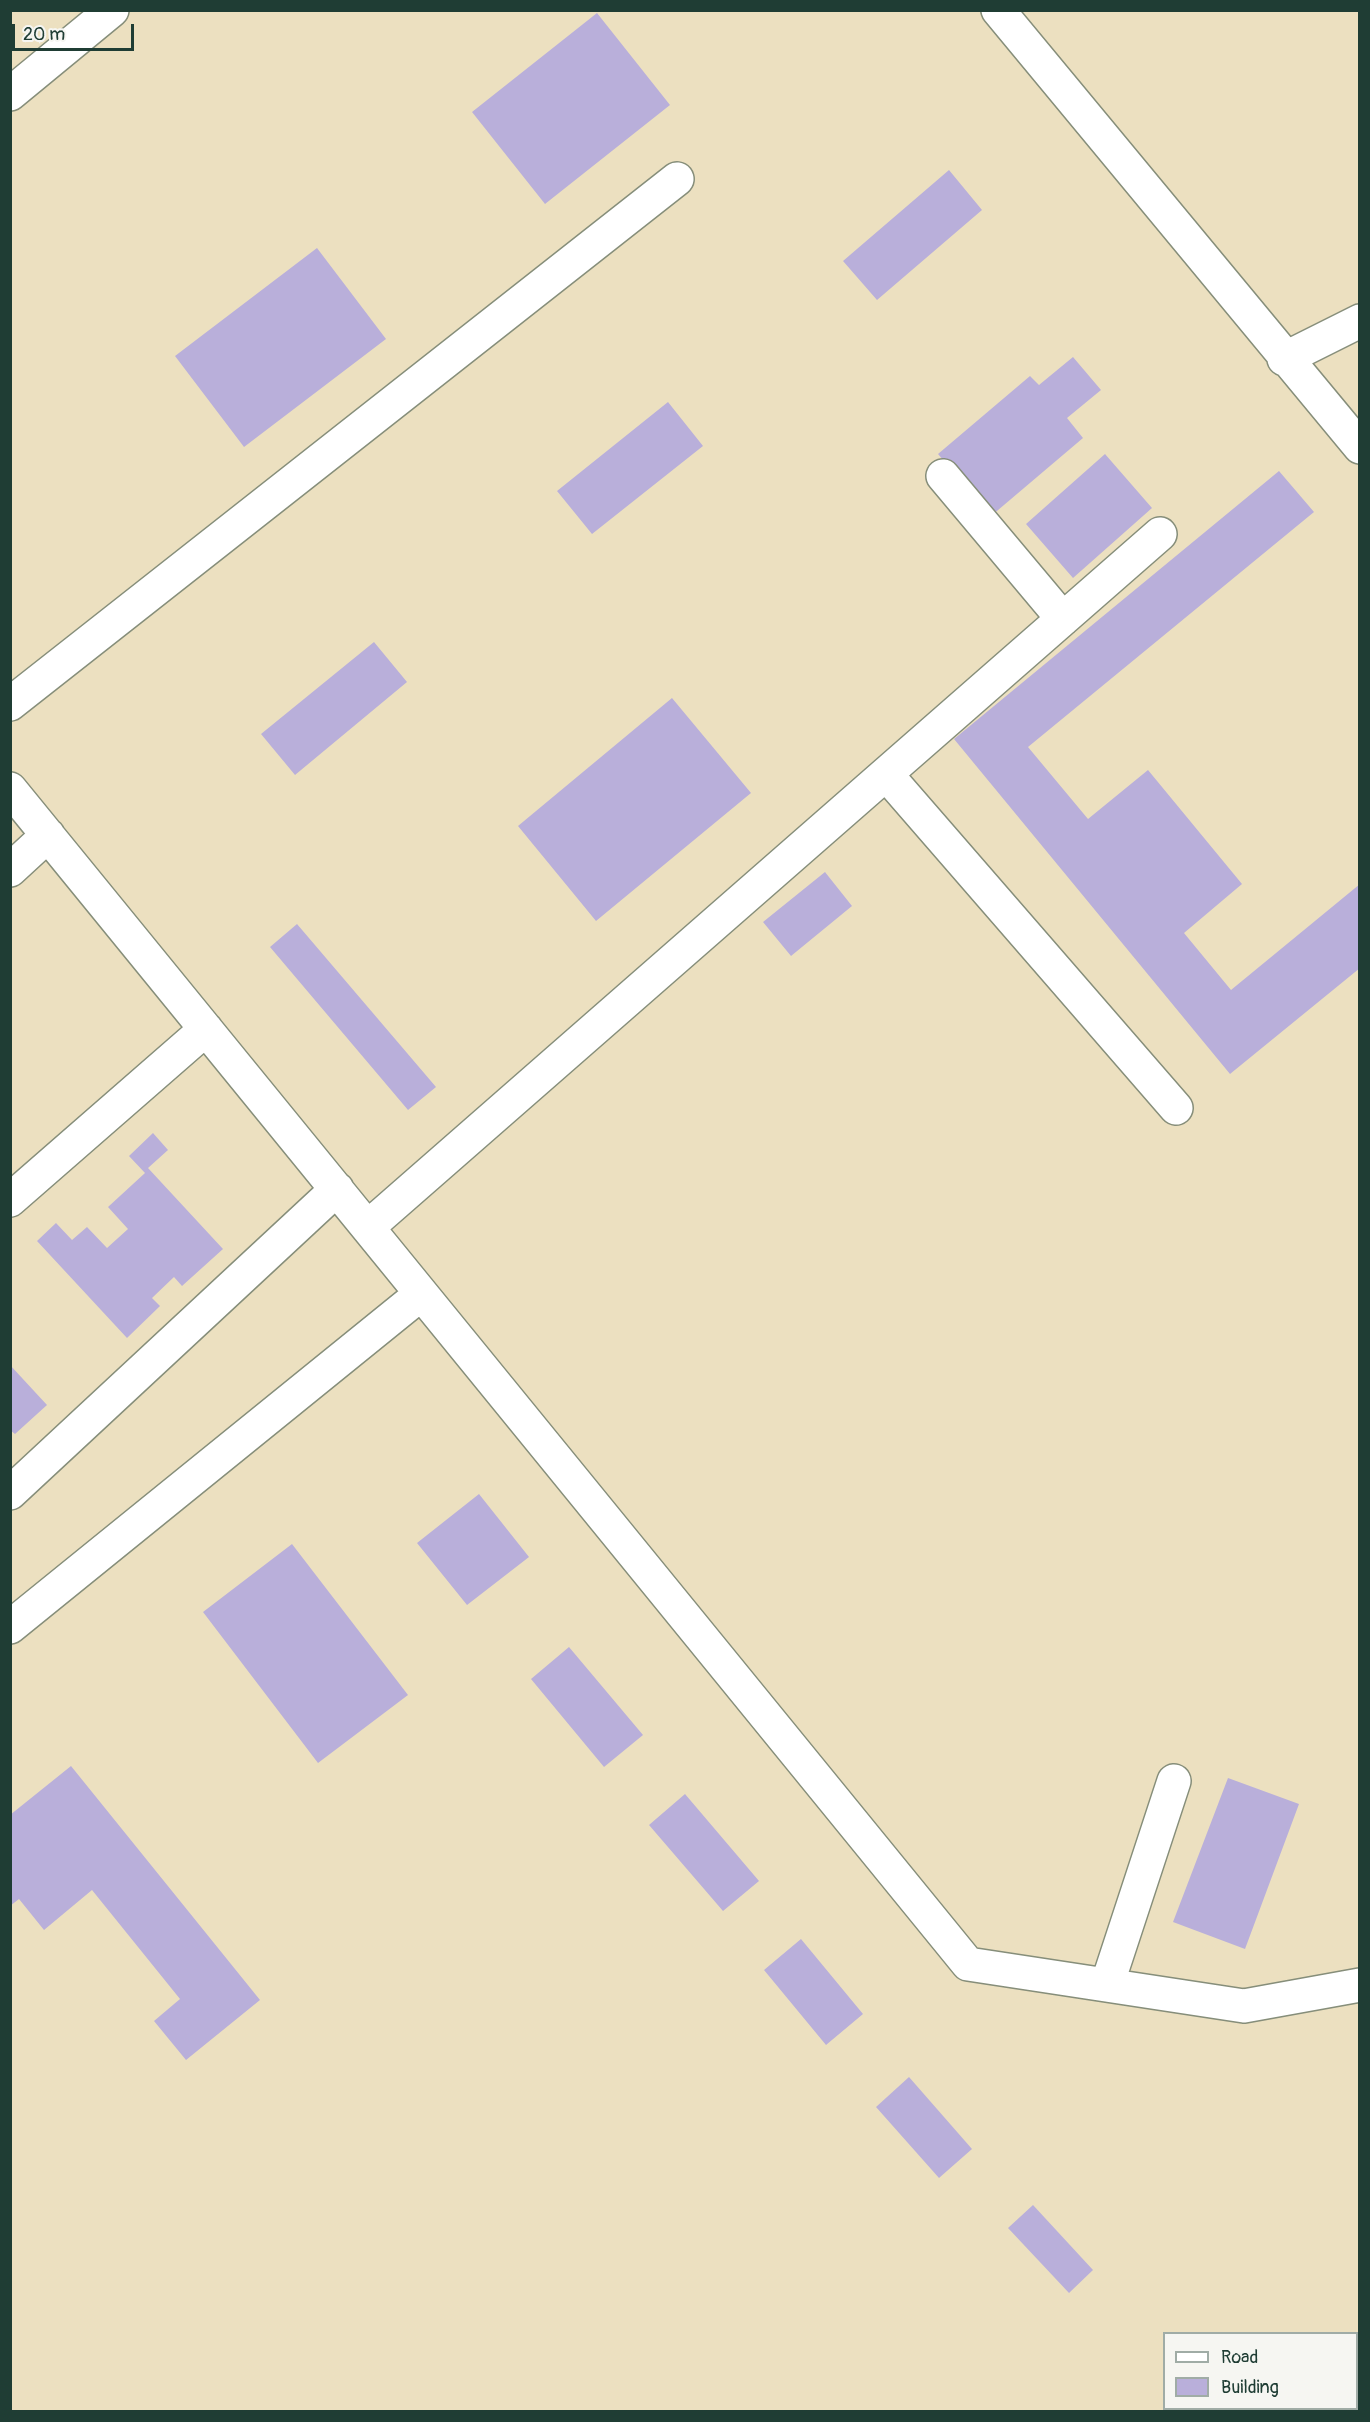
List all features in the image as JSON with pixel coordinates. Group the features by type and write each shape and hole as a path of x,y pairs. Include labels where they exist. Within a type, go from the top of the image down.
{"lane":[{"path":"10,94 112,10"},
{"path":"998,10 1359,447"},
{"path":"10,704 678,179"},
{"path":"1284,359 1359,321"},
{"path":"944,476 1064,619"},
{"path":"368,1227 1160,534"},
{"path":"886,774 1176,1107"},
{"path":"10,789 968,1964 1244,2006 1359,1985"},
{"path":"10,870 48,835"},
{"path":"10,1200 206,1029"},
{"path":"10,1493 337,1190"},
{"path":"10,1628 421,1294"},
{"path":"1107,1985 1174,1781"}],"building":[{"path":"597,13 670,105 545,204 472,112"},
{"path":"949,170 982,210 877,300 843,261"},
{"path":"317,248 386,339 244,447 175,356"},
{"path":"1073,357 1101,390 1067,418 1083,438 991,516 938,454 1030,376 1039,385"},
{"path":"668,402 703,446 592,534 557,491"},
{"path":"1105,454 1152,508 1073,578 1026,524"},
{"path":"1279,471 1314,512 1028,747 1088,819 1148,770 1242,884 1184,933 1231,990 1360,884 1360,968 1230,1074 954,739"},
{"path":"374,642 407,682 295,775 261,734"},
{"path":"672,698 751,793 596,921 518,826"},
{"path":"825,872 852,906 791,956 763,922"},
{"path":"297,924 436,1087 408,1110 270,947"},
{"path":"153,1133 168,1150 148,1168 223,1249 182,1286 174,1277 152,1298 160,1306 127,1338 37,1241 56,1223 72,1240 87,1227 107,1248 128,1229 108,1207 145,1173 129,1156"},
{"path":"10,1365 47,1405 15,1434 10,1430"},
{"path":"479,1494 529,1557 467,1605 417,1543"},
{"path":"292,1544 408,1695 318,1763 203,1612"},
{"path":"569,1647 643,1735 604,1767 531,1679"},
{"path":"71,1766 260,2000 186,2060 154,2021 180,1999 92,1890 44,1930 19,1899 10,1906 10,1815"},
{"path":"1228,1778 1299,1804 1245,1949 1173,1922"},
{"path":"685,1794 759,1881 723,1911 649,1825"},
{"path":"801,1939 863,2014 826,2045 764,1970"},
{"path":"909,2077 972,2149 939,2178 876,2107"},
{"path":"1033,2205 1093,2270 1069,2293 1008,2228"}]}
